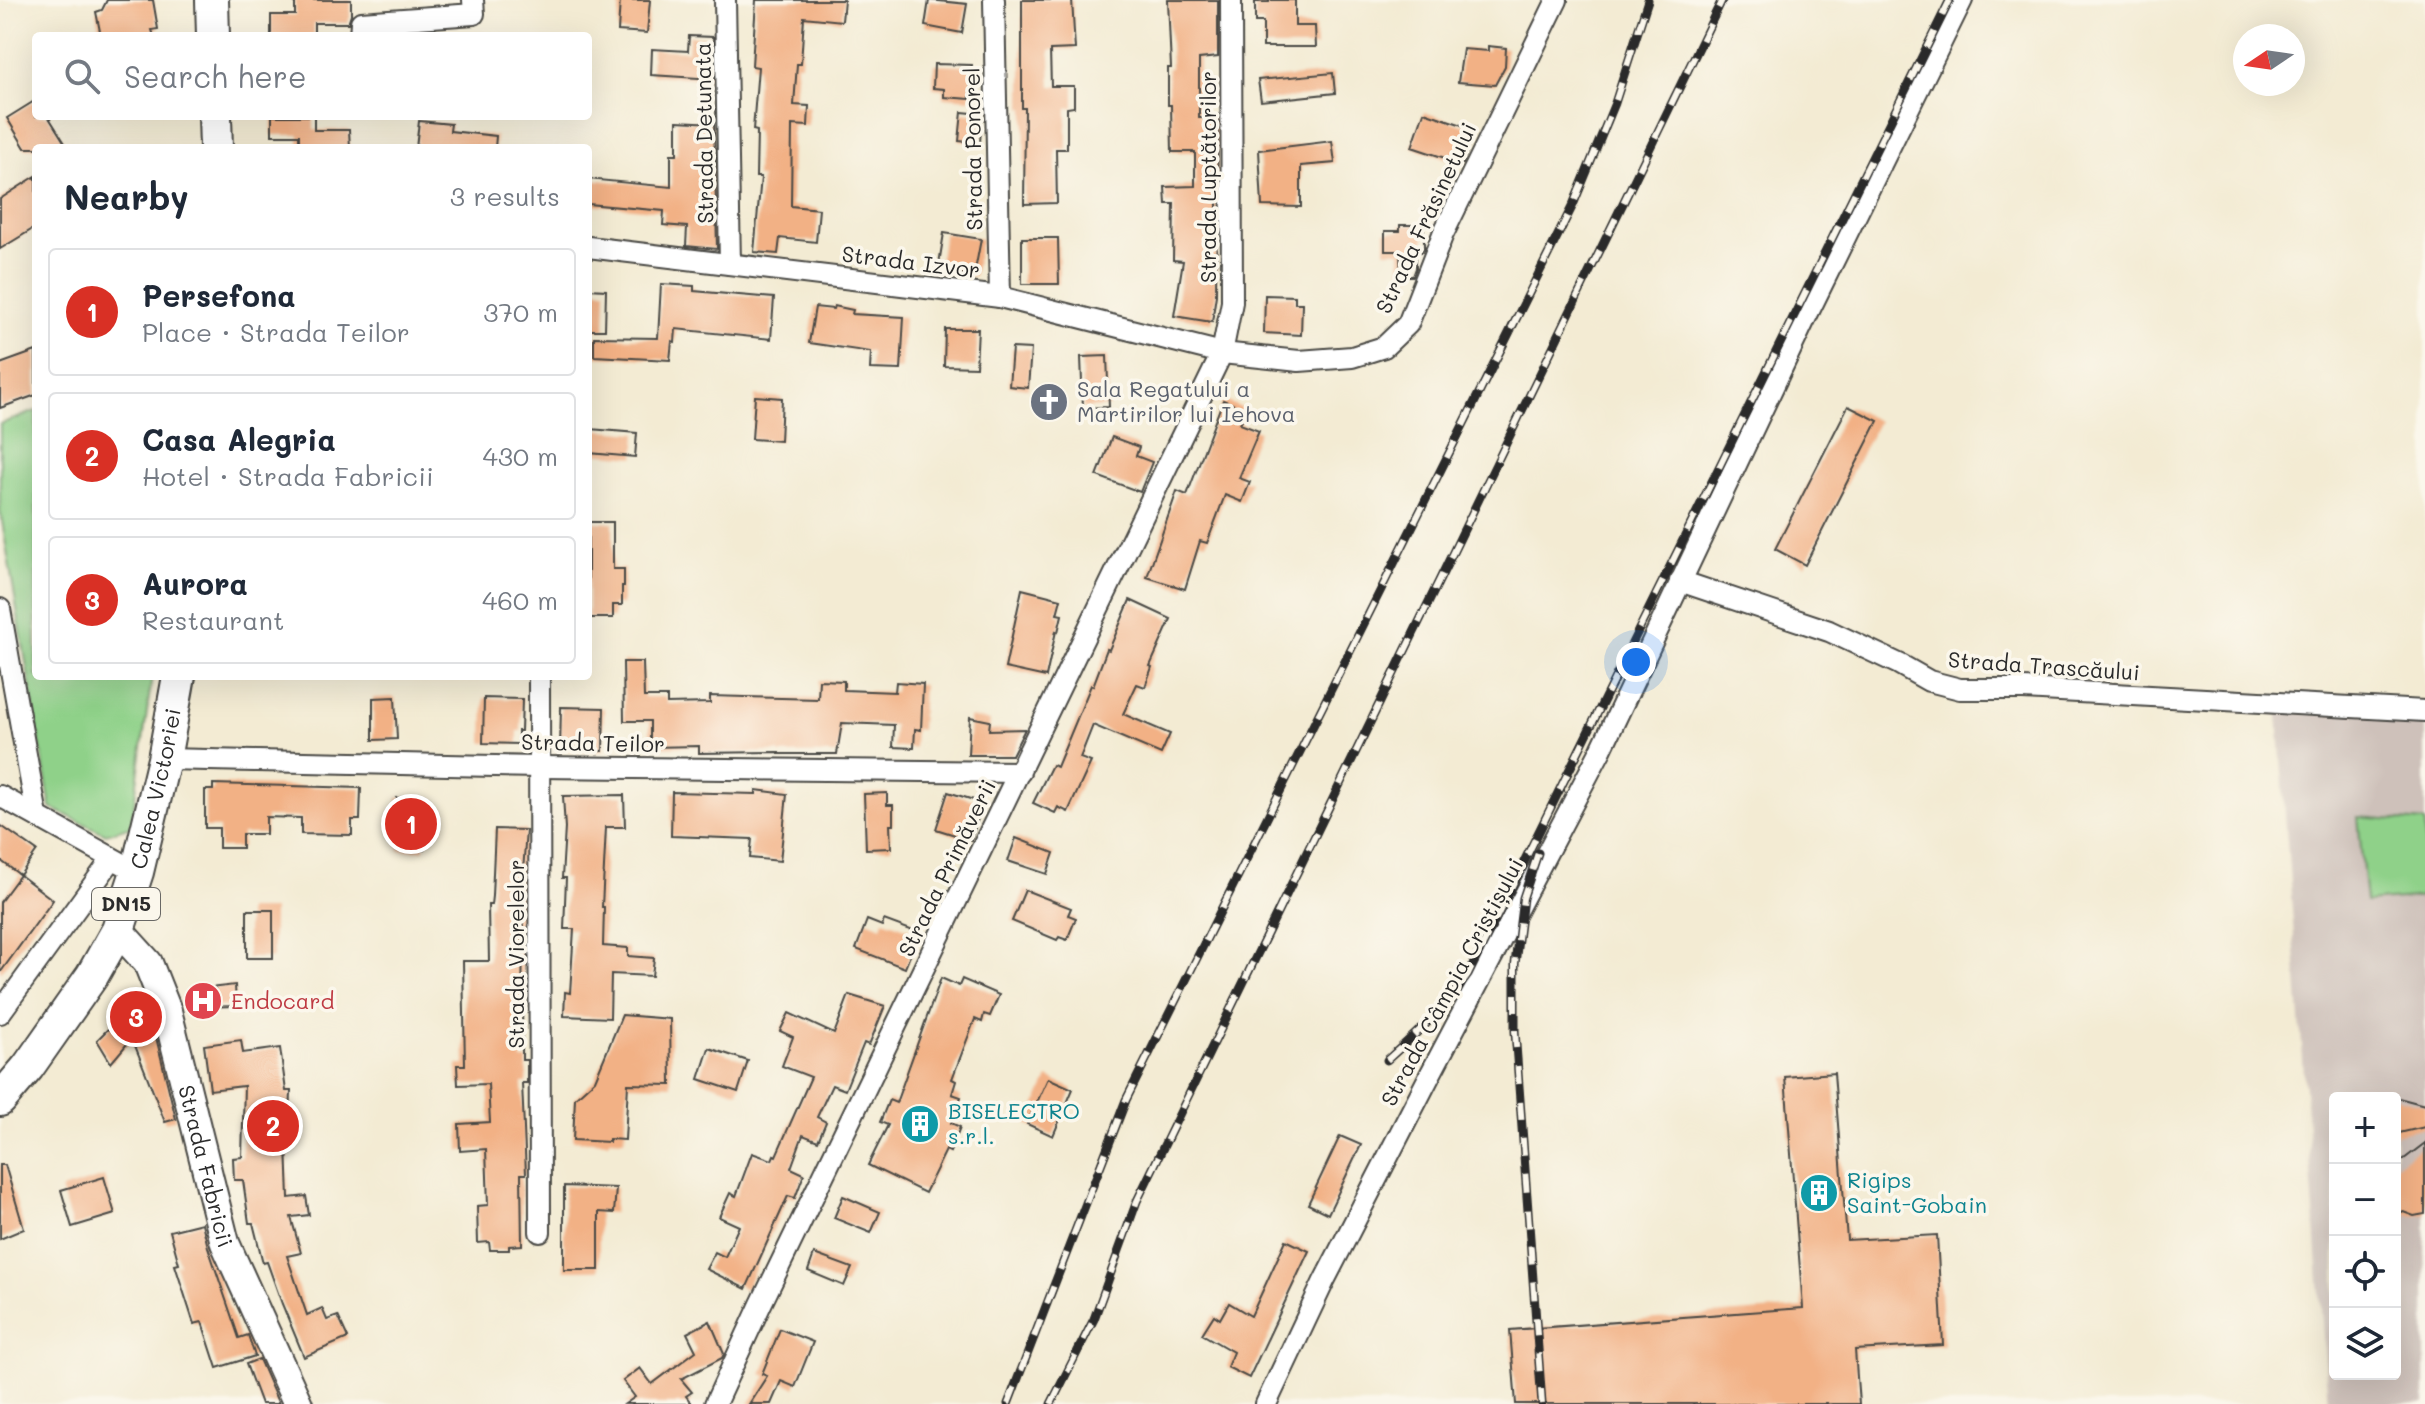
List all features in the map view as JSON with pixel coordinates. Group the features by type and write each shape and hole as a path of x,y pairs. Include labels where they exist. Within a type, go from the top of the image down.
{"main road":[{"path":"212,0 213,32"},
{"path":"215,120 216,144"},
{"name":"Calea Victoriei","path":"0,1100 28,1067 92,976 118,930 125,865 164,759 178,680"}],"street":[{"path":"360,32 361,22 474,14 473,0"},
{"name":"Strada Detunata","path":"725,0 730,264"},
{"name":"Strada Ponorel","path":"994,0 1000,297"},
{"name":"Strada Luptătorilor","path":"1222,353 1232,302 1231,0"},
{"name":"Strada Frăsinetului","path":"1222,353 1299,361 1352,357 1384,347 1408,324 1443,234 1557,0"},
{"name":"Strada Câmpia Cristișului","path":"1266,1404 1324,1281 1423,1087 1601,750 1806,317 1962,0"},
{"name":"Strada Izvor","path":"592,247 1000,297 1222,353"},
{"name":"Strada Primăverii","path":"715,1404 1222,353"},
{"name":"Strada Trascăului","path":"1680,581 1829,631 1929,681 1960,689 2023,689 2425,711"},
{"path":"0,609 37,816"},
{"name":"Strada Viorelelor","path":"539,680 540,1232"},
{"name":"Strada Teilor","path":"164,759 1020,772"},
{"path":"0,796 125,865 0,1013"},
{"name":"Strada Fabricii","path":"118,930 148,963 167,1011 225,1243 298,1404"}],"shaded area":[{"path":"2277,703 2425,713 2425,1404 2328,1404"}],"green space":[{"path":"32,412 32,680 151,680 131,826 106,834 51,808 0,510 0,424"},
{"path":"2358,817 2425,822 2425,897 2366,902"}],"building":[{"path":"107,0 153,0 158,29 153,32 100,32 96,12 102,10"},
{"path":"295,0 351,0 348,23 314,23 314,32 271,32 271,15 295,15"},
{"path":"620,0 650,0 647,33 618,31"},
{"path":"756,0 844,0 842,21 804,17 794,105 809,106 808,126 792,125 791,206 819,209 816,242 780,238 778,254 754,252 761,177 756,177 757,131 753,130 758,67 752,66"},
{"path":"929,0 967,4 962,33 925,26"},
{"path":"1022,0 1072,0 1075,49 1050,50 1051,86 1074,86 1074,107 1067,108 1067,149 1056,149 1057,203 1024,204"},
{"path":"1168,0 1218,0 1218,57 1199,59 1199,118 1218,118 1216,295 1212,322 1174,316 1183,261 1173,260 1174,204 1166,204 1165,187 1195,186 1195,152 1172,152 1171,105 1168,105 1168,68 1171,68"},
{"path":"1295,0 1295,26 1315,26 1316,47 1263,47 1263,22 1255,22 1255,2"},
{"path":"689,36 713,37 714,79 651,75 652,49 688,51"},
{"path":"1488,46 1506,48 1505,66 1495,85 1458,82 1463,49 1488,51"},
{"path":"934,64 972,65 970,99 944,97 944,89 933,88"},
{"path":"1333,73 1335,93 1261,101 1258,80"},
{"path":"32,102 32,120 50,120 66,144 32,144 32,148 25,148 7,118"},
{"path":"962,112 982,114 980,143 959,141"},
{"path":"1424,112 1474,129 1463,164 1412,147"},
{"path":"272,120 314,120 314,130 349,130 350,144 299,144 299,135 272,135"},
{"path":"419,121 451,124 450,131 496,136 495,144 416,144"},
{"path":"677,121 714,123 717,249 686,246 687,227 663,225 664,211 592,204 592,179 671,187 671,154 677,154"},
{"path":"1332,141 1335,163 1301,166 1301,207 1262,206 1259,150"},
{"path":"32,179 32,229 0,249 0,199"},
{"path":"1400,225 1417,225 1417,230 1424,230 1424,248 1422,252 1416,252 1413,276 1401,276 1400,251 1385,251 1385,231 1400,231"},
{"path":"944,233 981,239 974,276 938,270"},
{"path":"1022,238 1058,238 1059,284 1022,284"},
{"path":"661,284 694,286 694,291 774,298 771,339 676,329 670,360 594,356 594,337 658,338"},
{"path":"592,289 606,290 605,330 592,330"},
{"path":"1265,295 1295,296 1295,303 1302,303 1301,335 1264,333"},
{"path":"834,306 853,310 852,314 904,317 901,370 870,369 871,352 809,343 815,307 833,309"},
{"path":"945,329 978,329 976,367 944,366"},
{"path":"1012,348 1031,349 1028,388 1009,386"},
{"path":"32,352 32,396 0,408 0,364"},
{"path":"1107,356 1109,407 1083,408 1081,357"},
{"path":"755,396 782,398 780,441 752,439"},
{"path":"1223,400 1246,410 1240,424 1259,431 1239,478 1250,482 1242,502 1225,495 1207,543 1200,541 1185,589 1147,577 1177,491 1187,495"},
{"path":"1848,406 1878,421 1805,565 1775,549"},
{"path":"592,429 637,433 635,457 592,453"},
{"path":"1112,437 1139,447 1136,456 1152,462 1140,492 1097,476"},
{"path":"592,522 613,522 613,569 624,569 622,605 613,605 613,618 592,618"},
{"path":"1022,589 1061,599 1057,614 1062,615 1046,677 1005,668"},
{"path":"1130,600 1171,619 1150,666 1145,687 1137,684 1123,714 1170,734 1161,754 1093,725 1080,758 1091,762 1068,812 1058,807 1055,813 1033,803 1052,765 1057,767"},
{"path":"623,662 643,662 644,697 667,697 667,704 710,703 710,696 818,699 819,680 844,681 844,690 895,692 896,682 923,684 921,730 915,729 914,748 893,747 894,725 842,723 837,754 699,753 699,746 650,747 650,721 624,721"},
{"path":"395,697 397,739 373,740 373,698"},
{"path":"484,698 522,699 518,744 483,743"},
{"path":"561,707 604,708 603,751 560,750"},
{"path":"970,717 990,721 989,730 1025,729 1012,755 968,755"},
{"path":"213,784 361,788 360,820 352,820 352,835 301,834 301,818 266,817 266,834 242,834 242,848 219,848 219,828 205,828 205,790 213,790"},
{"path":"756,790 787,794 780,861 750,858 752,839 671,836 672,792 756,794"},
{"path":"948,792 983,803 971,840 936,829"},
{"path":"887,793 887,805 893,805 891,848 866,849 864,794"},
{"path":"624,795 625,827 606,827 603,946 628,948 628,956 654,958 652,976 611,974 610,1018 564,1016 565,992 570,993 574,929 564,929 563,796"},
{"path":"423,797 424,850 399,850 397,798"},
{"path":"0,825 37,851 20,875 0,860"},
{"path":"495,829 526,830 522,1060 527,1060 527,1083 522,1083 526,1174 521,1174 522,1245 509,1246 509,1250 490,1250 489,1242 478,1243 477,1206 488,1205 486,1149 460,1151 459,1124 490,1122 488,1084 458,1085 457,1065 465,1065 463,961 489,961 488,905 491,905 492,896"},
{"path":"1016,838 1054,853 1047,874 1008,861"},
{"path":"20,875 53,900 0,973 0,902"},
{"path":"1025,890 1071,908 1068,915 1076,918 1067,940 1059,937 1057,940 1012,921"},
{"path":"247,910 273,910 273,958 247,958"},
{"path":"867,920 882,926 884,920 919,933 905,968 856,949"},
{"path":"941,978 959,986 962,979 999,995 990,1016 984,1014 982,1022 975,1019 952,1079 956,1081 952,1094 961,1097 951,1123 960,1127 950,1152 946,1150 925,1193 868,1165 888,1125 880,1122 889,1100 896,1103"},
{"path":"235,985 236,1006 200,1007 201,989"},
{"path":"849,995 885,1006 869,1045 864,1043 845,1090 832,1085 817,1117 826,1122 818,1141 803,1135 791,1168 804,1174 795,1198 788,1196 746,1289 706,1269 715,1252 725,1257 739,1226 719,1217 730,1193 736,1196 752,1153 772,1160 776,1156 811,1077 782,1066 793,1037 780,1031 789,1013 834,1034"},
{"path":"136,1001 146,1009 153,1025 176,1119 165,1122 132,1038 111,1063 97,1040"},
{"path":"622,1015 670,1019 671,1085 628,1084 625,1140 573,1140 575,1098 595,1080"},
{"path":"241,1040 243,1053 280,1048 286,1091 291,1091 287,1145 289,1198 306,1196 309,1215 291,1217 301,1253 287,1256 307,1315 322,1308 327,1320 338,1316 348,1338 304,1357 267,1262 263,1263 253,1223 249,1223 243,1180 234,1180 233,1158 242,1157 244,1086 210,1090 204,1045"},
{"path":"709,1048 748,1061 738,1092 699,1079"},
{"name":"Rigips Saint-Gobain","path":"1834,1073 1847,1240 1937,1235 1943,1345 1855,1350 1859,1404 1516,1404 1510,1330 1803,1308 1785,1077"},
{"path":"1048,1078 1073,1089 1053,1136 1027,1124"},
{"path":"2401,1099 2425,1105 2425,1127 2401,1133"},
{"path":"1340,1136 1361,1145 1328,1214 1308,1204"},
{"path":"2425,1143 2425,1214 2414,1216 2401,1211 2401,1161"},
{"path":"0,1165 5,1165 24,1229 0,1239"},
{"path":"104,1177 115,1214 72,1227 61,1190"},
{"path":"564,1186 616,1188 614,1213 599,1212 599,1270 564,1270"},
{"path":"843,1196 880,1212 871,1233 834,1218"},
{"path":"202,1223 239,1338 248,1335 255,1356 217,1368 202,1322 194,1324 175,1265 179,1264 170,1231"},
{"path":"1286,1240 1309,1251 1249,1378 1227,1367 1233,1352 1202,1334 1214,1315 1220,1319 1229,1303 1251,1316"},
{"path":"814,1254 852,1268 844,1286 808,1271"},
{"path":"710,1321 724,1354 722,1358 681,1379 692,1392 686,1396 692,1404 625,1404 635,1397 623,1381 640,1368 652,1384 696,1351 687,1333"},
{"path":"780,1329 813,1342 795,1387 781,1381 771,1404 749,1404 767,1376 762,1374"},
{"path":"259,1359 279,1404 261,1404 246,1364"}],"railway":[{"path":"1008,1404 1126,1100 1573,205 1615,103 1648,0"},
{"path":"1051,1404 1094,1319 1137,1201 1722,0"},
{"path":"1387,1060 1420,1030 1468,975 1950,0"},
{"path":"1538,853 1523,898 1515,964 1515,1031 1542,1404"}],"place":[{"name":"Sala Regatului a Martirilor lui Iehova","path":"1049,402"},
{"name":"Persefona","path":"411,824"},
{"name":"Endocard","path":"203,1001"},
{"name":"Aurora","path":"136,1017"},
{"name":"BISELECTRO s.r.l.","path":"920,1124"},
{"name":"Casa Alegria","path":"273,1126"},
{"name":"Rigips Saint-Gobain","path":"1819,1193"}]}
